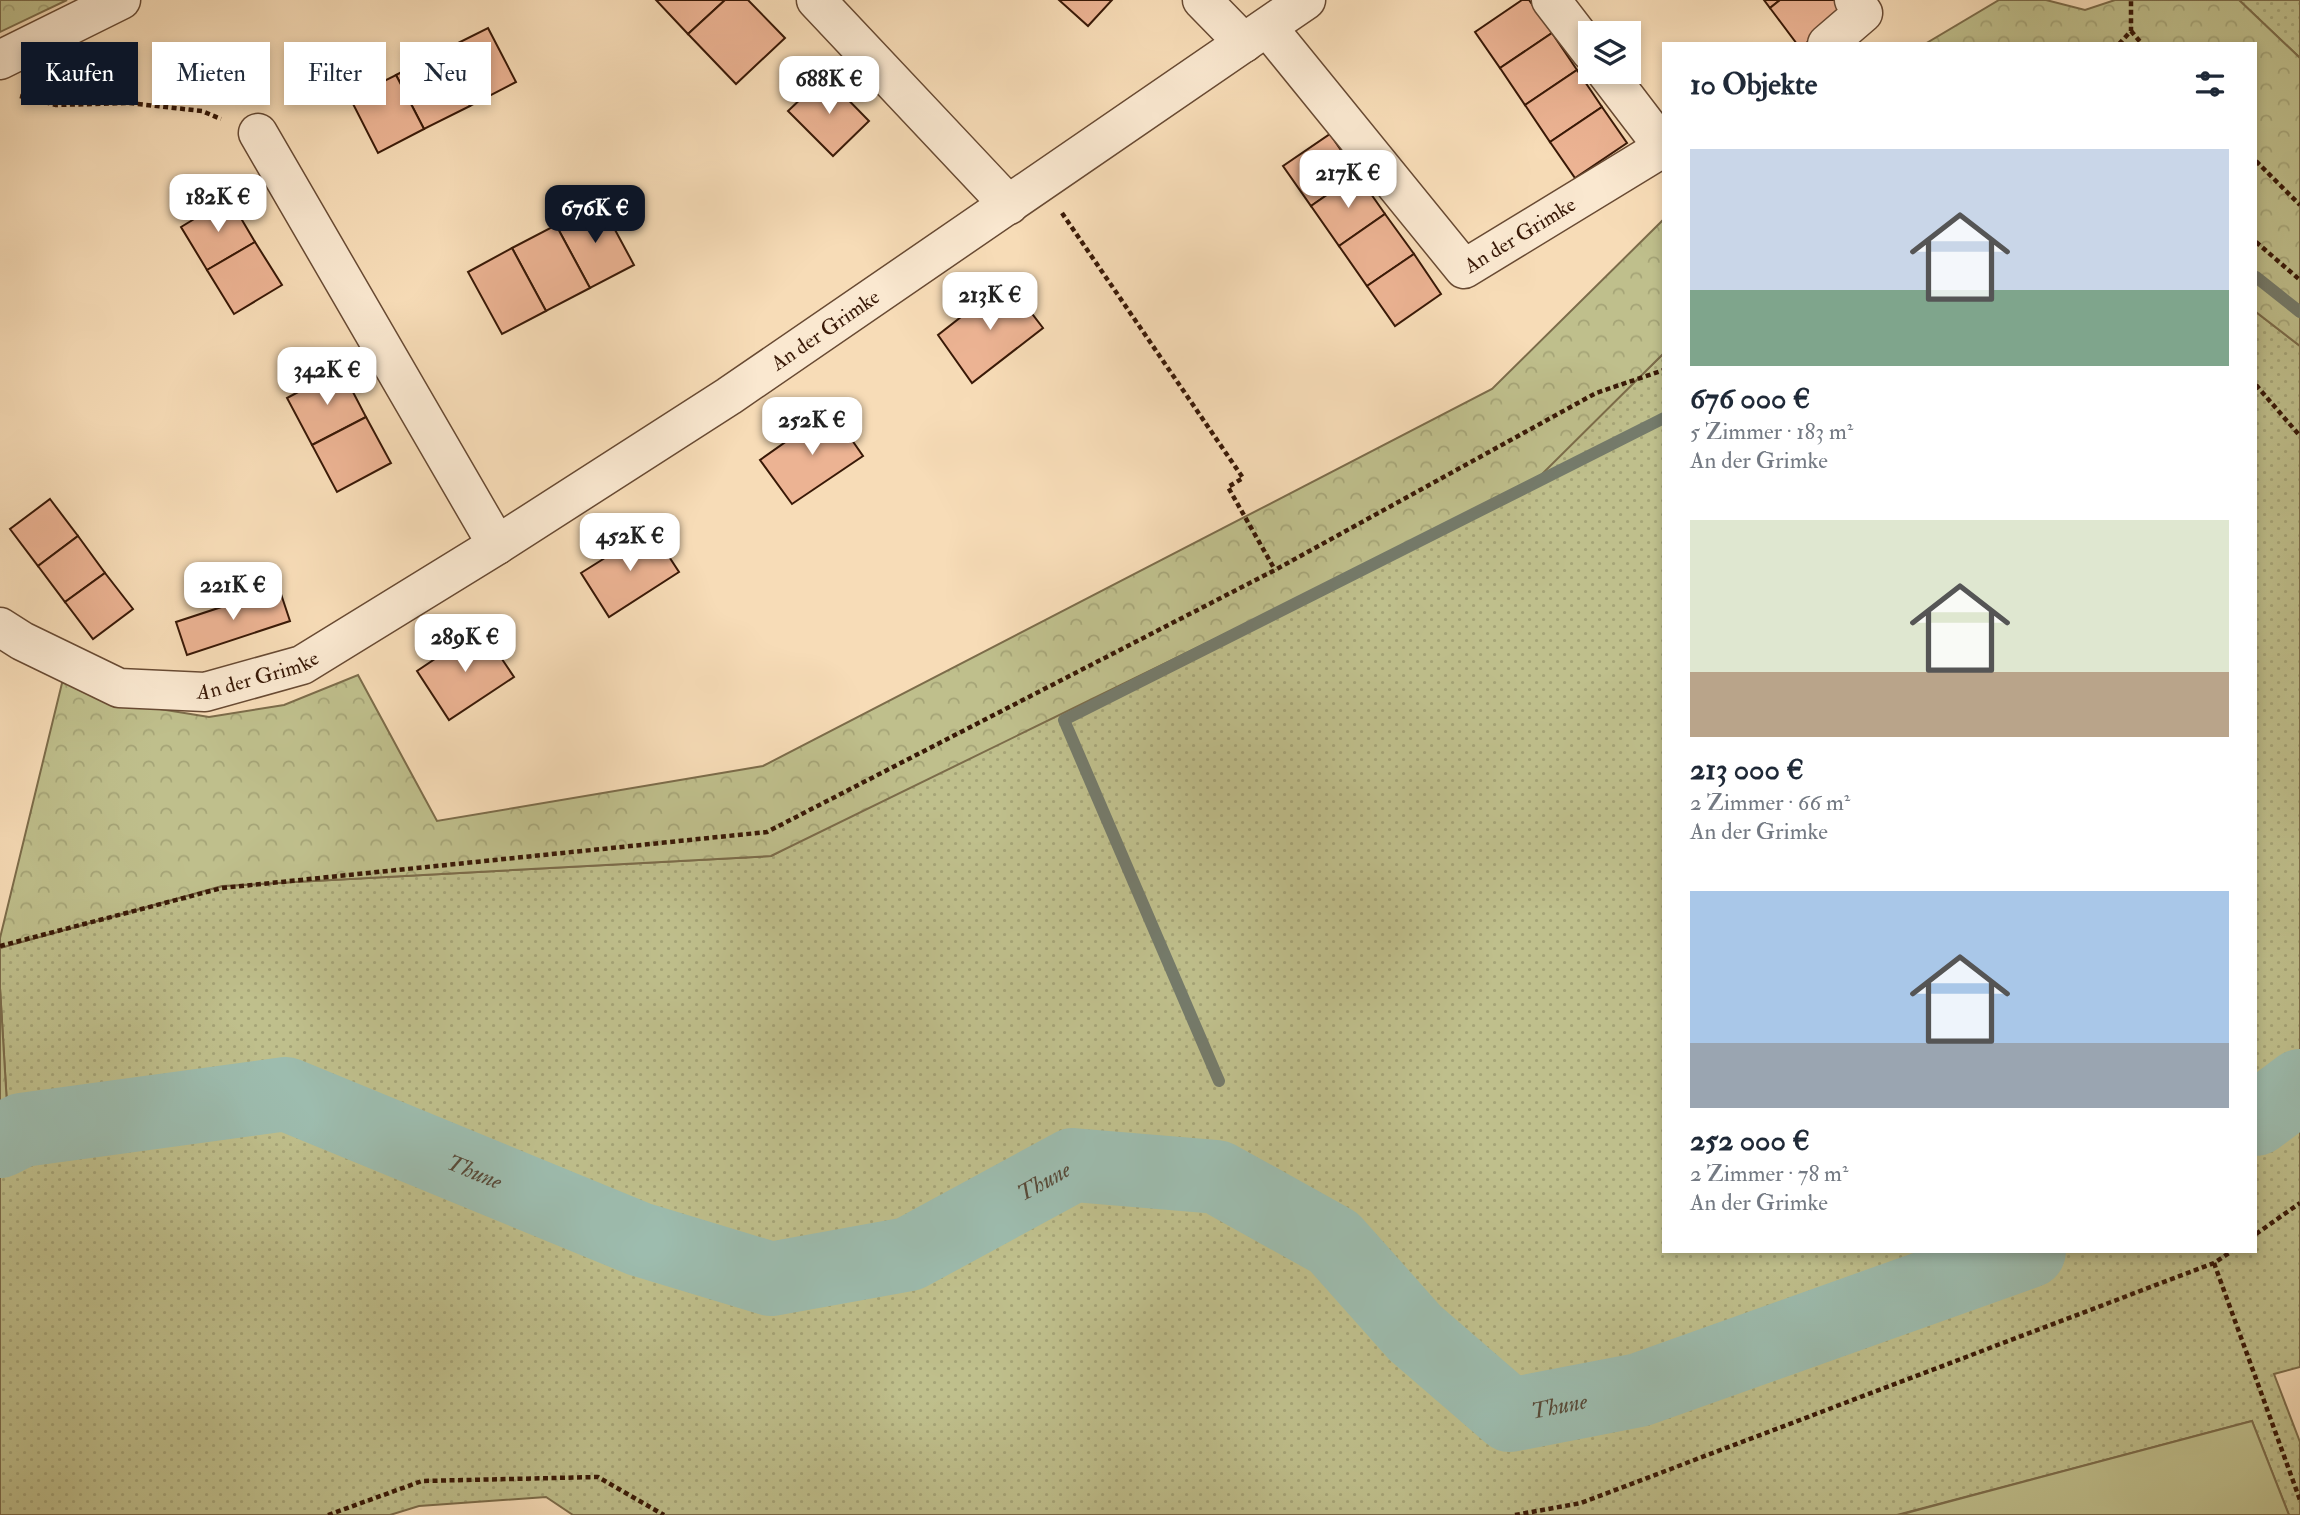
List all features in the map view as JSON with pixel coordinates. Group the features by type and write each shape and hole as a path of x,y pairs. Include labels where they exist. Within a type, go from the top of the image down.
{"street":[{"path":"6,77 121,0"},
{"path":"816,0 1009,205"},
{"name":"An der Grimke","path":"1202,0 1256,35 1464,269 1662,149"},
{"name":"An der Grimke","path":"0,627 22,641 119,688 205,692 302,665 497,545 729,396 1306,0"},
{"path":"1551,0 1578,35"},
{"path":"1829,42 1863,13 1854,0"},
{"name":"An der Grimke","path":"1615,84 1662,145"},
{"path":"258,133 497,545"}],"path":[{"path":"2131,0 2131,32 2140,42"},
{"path":"2121,42 2131,32"},
{"path":"6,77 56,105 129,103 202,111 258,133"},
{"path":"2257,162 2300,205"},
{"path":"1041,183 1243,478 1228,487 1275,570"},
{"path":"2257,243 2300,280"},
{"path":"0,946 222,888 767,832 1275,570 1596,393 1662,371"},
{"path":"2257,386 2300,436"},
{"path":"2257,1233 2300,1203"},
{"path":"1515,1515 1581,1503 2214,1264 2229,1253"},
{"path":"2214,1264 2300,1500"},
{"path":"328,1515 422,1481 598,1477 664,1515"}],"green space":[{"path":"0,0 67,0 0,32"},
{"path":"1999,0 2046,0 2085,10 2115,0 2239,0 2300,58 2300,346 2257,313 2257,42 1928,42"},
{"path":"2239,0 2300,0 2300,58"},
{"path":"1662,221 1662,355 1532,484 771,856 222,886 0,948 0,938 63,679 135,705 209,717 284,705 358,675 437,821 763,766 1492,389"},
{"path":"2257,313 2300,346 2300,1367 2274,1374 2300,1442 2300,1515 2289,1515 2252,1421 1897,1515 573,1515 546,1497 419,1506 390,1515 0,1515 0,1109 7,1105 0,948 222,886 771,856 1599,416 1662,355 1662,1253 2257,1253"},
{"path":"0,988 7,1105 0,1109"},
{"path":"2252,1421 2289,1515 1899,1515"}],"building":[{"path":"656,0 725,0 688,34"},
{"path":"725,0 748,0 785,38 736,84 688,34"},
{"path":"1059,0 1112,0 1088,26"},
{"path":"1522,0 1529,0 1552,33 1500,68 1475,32"},
{"path":"1764,0 1780,0 1770,8"},
{"path":"1780,0 1835,0 1845,12 1808,42 1796,42 1770,8"},
{"path":"488,28 516,82 491,95 491,42 460,42"},
{"path":"1552,33 1577,70 1525,105 1500,68"},
{"path":"1577,70 1578,84 1586,84 1602,107 1550,142 1525,105"},
{"path":"396,75 400,83 400,105 412,105 424,129 378,153 354,105 386,105 386,80"},
{"path":"825,76 869,121 833,156 788,111"},
{"path":"412,105 469,105 470,106 424,129"},
{"path":"1602,107 1627,143 1575,178 1550,142"},
{"path":"1330,134 1357,174 1311,206 1283,166"},
{"path":"1357,174 1385,214 1339,246 1311,206"},
{"path":"229,198 255,242 207,270 181,227"},
{"path":"600,202 634,265 590,288 556,225"},
{"path":"1385,214 1414,254 1367,286 1339,246"},
{"path":"556,225 590,288 546,311 512,248"},
{"path":"255,242 282,285 234,314 207,270"},
{"path":"512,248 546,311 502,334 468,272"},
{"path":"1414,254 1441,294 1395,326 1367,286"},
{"path":"1007,281 1043,328 972,383 938,335"},
{"path":"341,369 366,417 312,445 287,398"},
{"path":"831,410 863,456 792,504 760,460"},
{"path":"366,417 391,463 337,492 312,445"},
{"path":"50,499 78,536 38,566 10,529"},
{"path":"651,529 679,572 609,617 581,573"},
{"path":"78,536 105,573 65,602 38,566"},
{"path":"105,573 133,609 93,639 65,602"},
{"path":"279,588 290,621 187,655 176,622"},
{"path":"481,628 514,677 449,720 417,671"}],"waterway":[{"path":"2257,278 2300,312"},
{"path":"1219,1081 1064,720 1662,419"},
{"name":"Thune","path":"2257,1118 2300,1086"},
{"name":"Thune","path":"0,1141 22,1130 286,1094 639,1239 771,1279 909,1254 1073,1165 1217,1177 1334,1242 1415,1333 1510,1415 1639,1390 2023,1253"}]}
